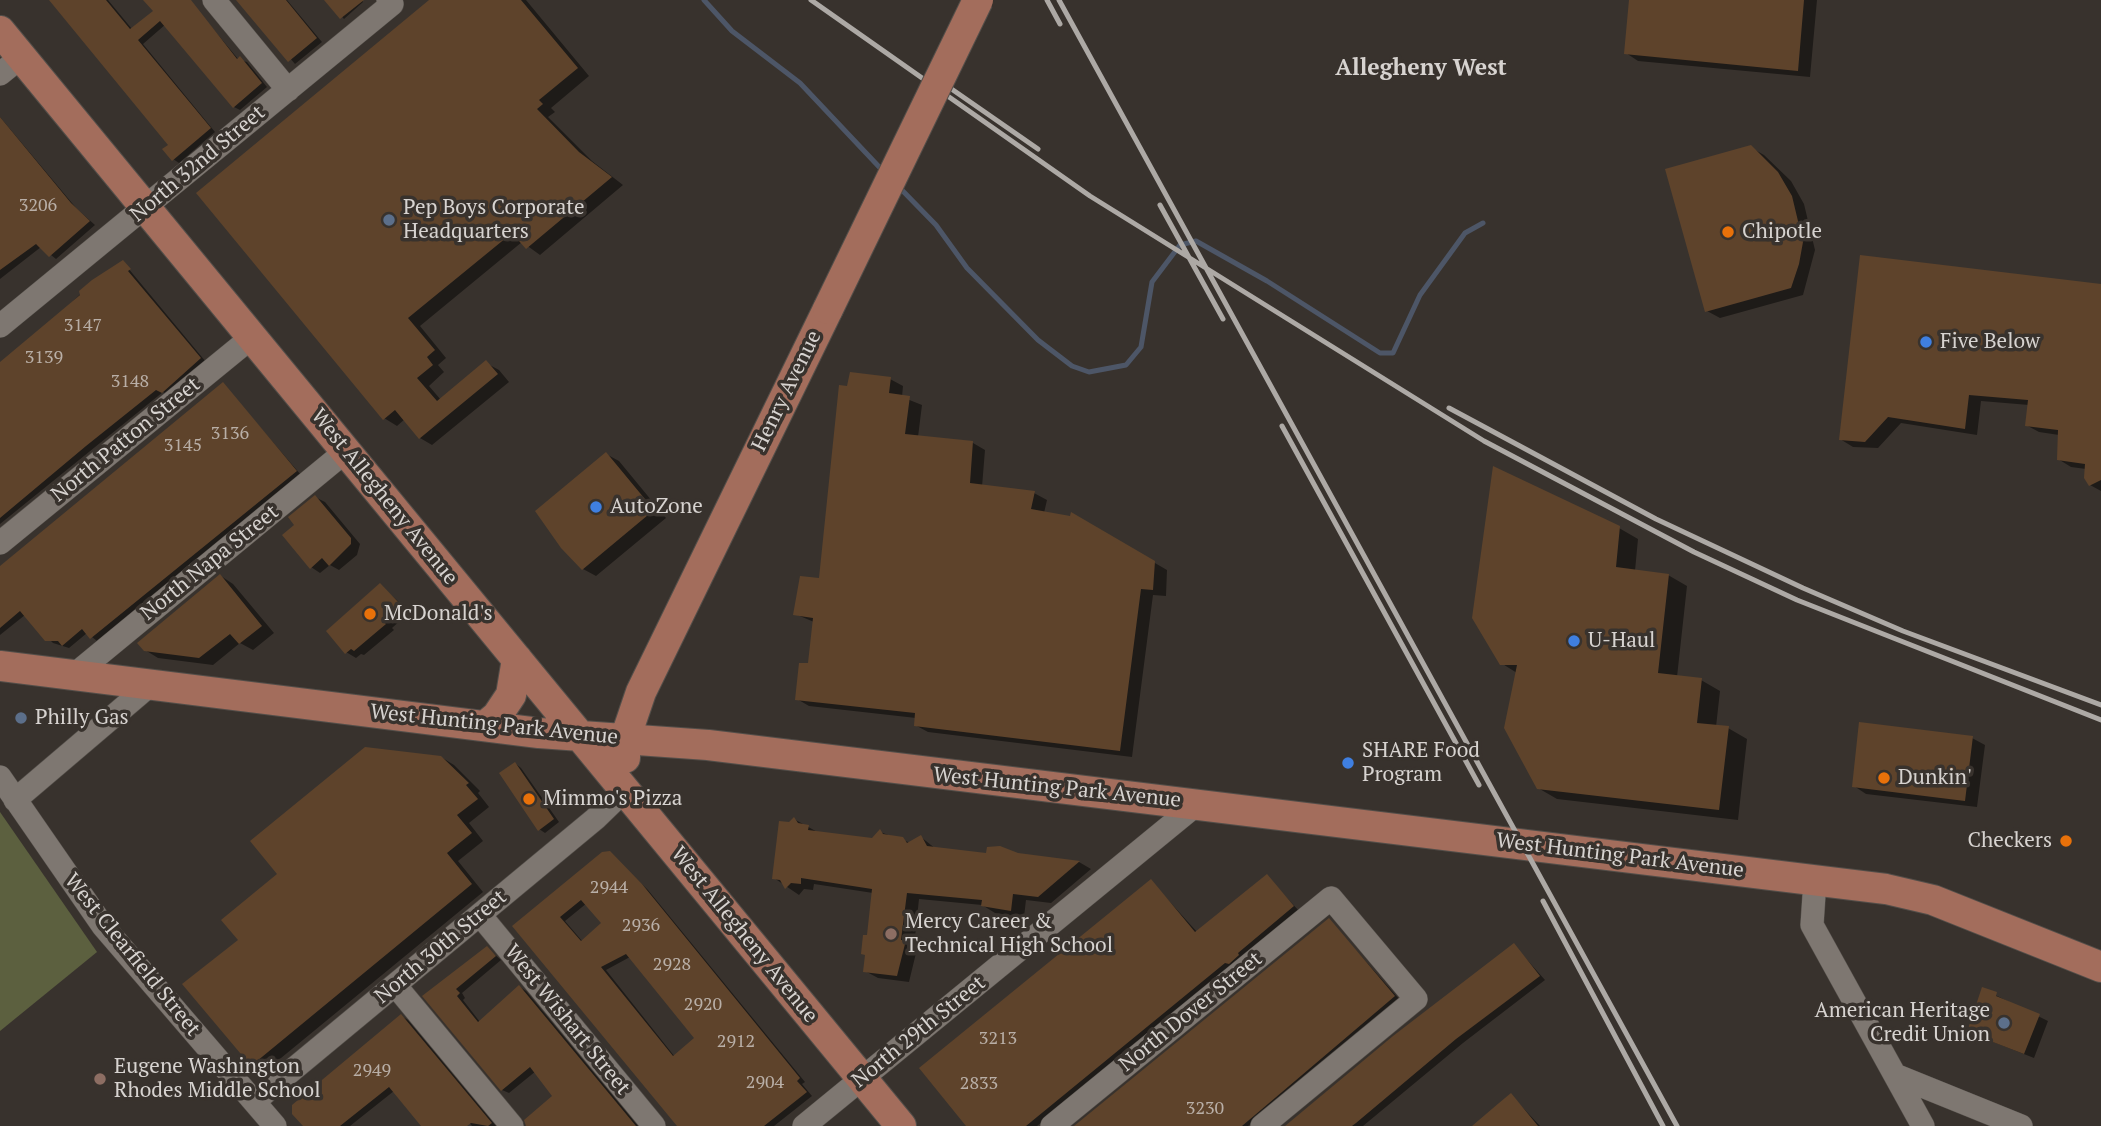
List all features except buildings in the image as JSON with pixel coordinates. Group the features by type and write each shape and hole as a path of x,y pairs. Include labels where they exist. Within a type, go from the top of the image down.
{"main road":[{"name":"Henry Avenue","path":"625,790 625,739 642,692 978,0"},
{"name":"West Allegheny Avenue","path":"0,31 11,66 145,208 901,1126"},
{"path":"485,726 498,716 511,695 517,659"},
{"name":"West Hunting Park Avenue","path":"0,666 485,726 708,745 1886,889 1926,898 2101,967"}],"street":[{"path":"214,0 288,90"},
{"name":"North 32nd Street","path":"0,326 392,5 388,1"},
{"name":"North Patton Street","path":"0,543 252,337"},
{"name":"North Napa Street","path":"74,675 346,451"},
{"path":"15,800 150,685"},
{"name":"West Clearfield Street","path":"0,777 103,926 275,1126"},
{"name":"North 30th Street","path":"255,1101 595,819 625,790"},
{"name":"North 29th Street","path":"804,1126 1196,804"},
{"path":"1815,880 1812,925 1923,1126"},
{"name":"North Dover Street","path":"1052,1126 1331,898 1416,999 1262,1126"},
{"name":"West Wishart Street","path":"480,915 654,1126"},
{"path":"395,985 512,1126"},
{"path":"1895,1076 2021,1126"}],"green space":[{"path":"0,812 97,952 0,1031"}],"waterway":[{"path":"704,0 732,31 800,83 883,171"},
{"path":"897,185 936,225 967,268 1038,340 1072,366 1089,372 1126,365 1141,347 1152,282 1180,245 1196,241 1267,281 1380,353 1393,353 1420,295 1465,233 1483,223"}],"railway":[{"path":"811,0 1090,196 1484,441 1694,552 1797,600 2101,720"},
{"path":"1047,0 1060,24"},
{"path":"1059,0 1677,1126"},
{"path":"940,81 1038,149"},
{"path":"1160,205 1223,319"},
{"path":"1449,408 1656,519 1803,588 1903,631 2101,705"},
{"path":"1282,426 1479,785"},
{"path":"1543,901 1663,1126"}],"place":[{"name":"Pep Boys Corporate Headquarters","path":"389,220"},
{"name":"Chipotle","path":"1728,232"},
{"name":"Five Below","path":"1926,342"},
{"name":"AutoZone","path":"596,507"},
{"name":"McDonald's","path":"370,614"},
{"name":"U-Haul","path":"1574,641"},
{"name":"Philly Gas","path":"21,718"},
{"name":"SHARE Food Program","path":"1348,763"},
{"name":"Dunkin'","path":"1884,778"},
{"name":"Mimmo's Pizza","path":"529,799"},
{"name":"Checkers","path":"2066,841"},
{"name":"Mercy Career & Technical High School","path":"891,934"},
{"name":"American Heritage Credit Union","path":"2004,1023"},
{"name":"Eugene Washington Rhodes Middle School","path":"100,1079"}],"district":[{"name":"Allegheny West","path":"1421,68"}]}
